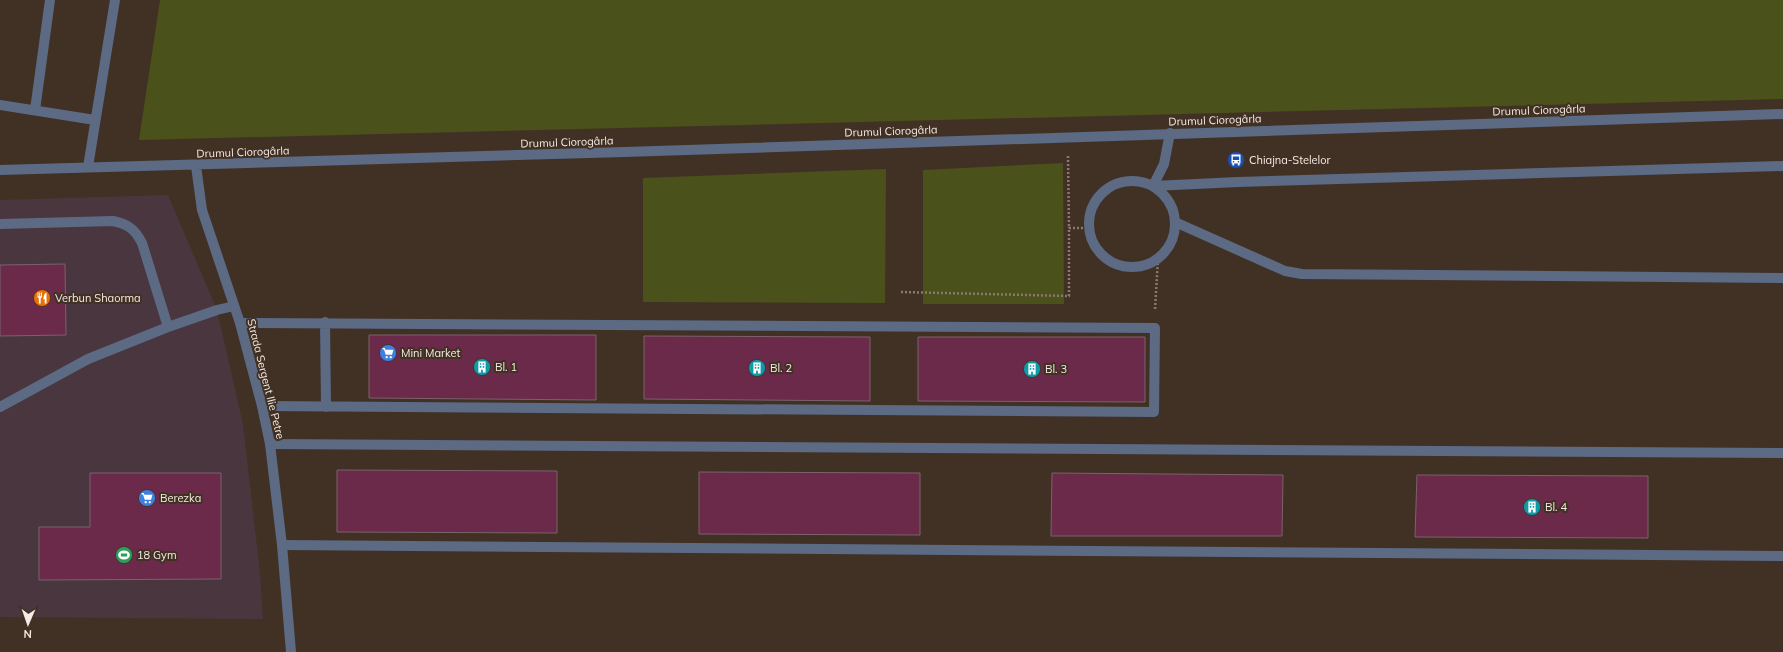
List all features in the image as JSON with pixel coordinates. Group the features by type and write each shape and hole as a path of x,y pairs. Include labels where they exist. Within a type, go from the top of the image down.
{"street":[{"path":"35,110 50,0"},
{"path":"88,167 115,0"},
{"path":"0,105 96,120"},
{"name":"Drumul Ciorogârla","path":"0,170 88,167 196,166 1783,114"},
{"path":"1153,186 1164,164 1170,133"},
{"name":"Strada Sergent Ilie Petre","path":"196,166 202,210 240,323 262,406 270,444 282,545 290,652"},
{"path":"1153,186 1168,201 1173,211 1175,222 1173,236 1167,249 1158,259 1145,265 1131,267 1117,265 1104,258 1095,247 1089,234 1088,220 1092,206 1100,194 1112,186 1125,181 1140,182 1153,186 1238,182 1783,166"},
{"path":"0,224 113,221 126,224 136,232 142,243 168,327"},
{"path":"1175,222 1285,271 1302,274 1783,278"},
{"path":"0,408 88,359 168,327 217,310 234,306"},
{"path":"325,322 326,407"},
{"path":"240,323 325,322 1154,328 1154,412 262,406"},
{"path":"270,444 1783,453"},
{"path":"282,545 1783,556"}],"path":[{"path":"901,292 1069,296 1068,137"},
{"path":"1069,228 1089,228"},
{"path":"1154,328 1158,259"}],"shaded area":[{"path":"168,195 217,310 243,424 260,573 263,619 0,617 0,200"}],"green space":[{"path":"160,0 1783,0 1783,99 139,140"},
{"path":"1063,163 1064,304 923,304 923,170"},
{"path":"886,169 885,303 643,302 643,178"}],"building":[{"path":"65,264 66,335 0,336 0,265"},
{"name":"Bl. 1","path":"369,335 596,335 596,400 369,398"},
{"name":"Bl. 2","path":"644,336 870,337 870,401 644,399"},
{"name":"Bl. 3","path":"918,337 1145,337 1145,402 918,401"},
{"path":"337,470 557,471 557,533 337,532"},
{"path":"699,472 920,473 920,535 699,534"},
{"path":"90,473 221,473 221,579 39,580 39,527 90,527"},
{"path":"1052,473 1283,475 1282,536 1051,536"},
{"name":"Bl. 4","path":"1417,475 1648,476 1648,538 1415,537"}],"place":[{"name":"Chiajna-Stelelor","path":"1236,160"},
{"name":"Verbun Shaorma","path":"42,298"},
{"name":"Mini Market","path":"388,353"},
{"name":"Bl. 1","path":"482,367"},
{"name":"Bl. 2","path":"757,368"},
{"name":"Bl. 3","path":"1032,369"},
{"name":"Berezka","path":"147,498"},
{"name":"Bl. 4","path":"1532,507"},
{"name":"18 Gym","path":"124,555"}]}
